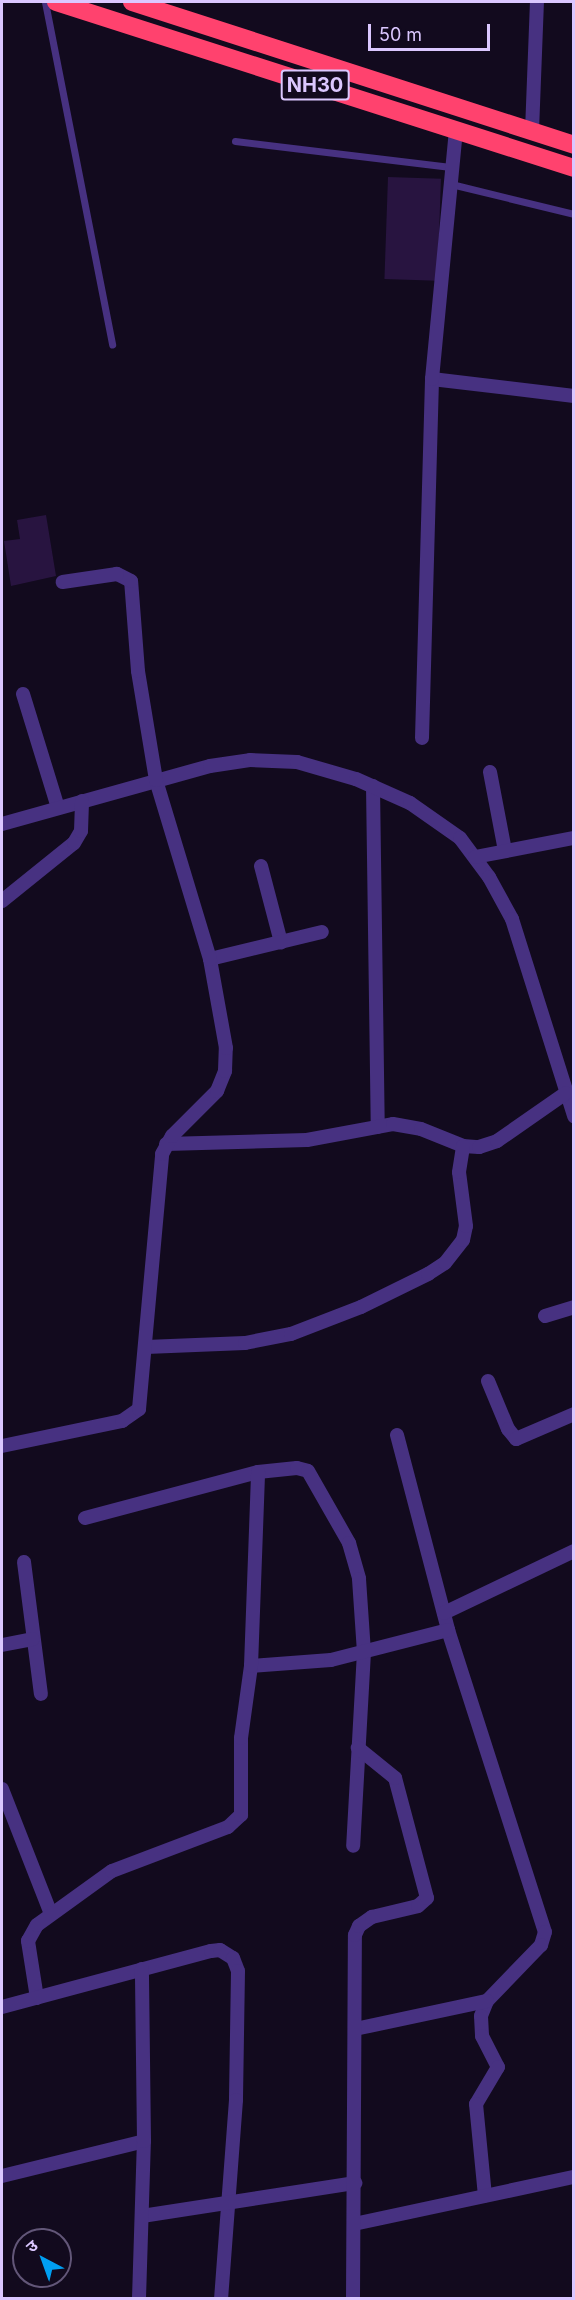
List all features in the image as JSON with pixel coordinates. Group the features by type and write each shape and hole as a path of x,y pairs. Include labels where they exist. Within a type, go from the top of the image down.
{"highway":[{"name":"NH30","path":"56,2 573,168"},
{"name":"NH30","path":"132,2 168,7 573,145"}],"street":[{"path":"532,131 537,2"},
{"path":"422,738 432,380 448,184 456,130"},
{"path":"432,380 573,396"},
{"path":"2,1446 131,1417 141,1403 159,1170 166,1144 218,1091 225,1071 226,1048 210,959 156,780 138,671 131,581 117,574 63,582"},
{"path":"23,694 58,808"},
{"path":"2,824 210,766 262,760 297,762 374,786 442,822 475,857 512,919 573,1116"},
{"path":"489,772 505,851"},
{"path":"374,786 378,1127"},
{"path":"2,901 74,843 81,831 82,801"},
{"path":"475,857 573,838"},
{"path":"261,866 281,942"},
{"path":"210,959 322,932"},
{"path":"166,1144 307,1140 378,1127 406,1125 464,1146 479,1147 497,1141 566,1093"},
{"path":"146,1347 245,1343 291,1334 361,1307 428,1274 445,1263 463,1240 466,1226 459,1172 464,1146"},
{"path":"546,1316 573,1307"},
{"path":"488,1381 507,1429 516,1439 573,1414"},
{"path":"397,1436 448,1630 545,1932 541,1945 487,2001 479,2026 498,2067 476,2104 485,2196"},
{"path":"85,1518 258,1472 297,1468 311,1476 354,1554 364,1652 352,1846"},
{"path":"37,1998 28,1941 30,1932 51,1914 112,1871 238,1820 242,1809 241,1738 252,1666 258,1472"},
{"path":"444,1613 573,1551"},
{"path":"24,1562 32,1639 41,1694"},
{"path":"252,1666 302,1664 364,1652 448,1630"},
{"path":"2,1645 32,1639"},
{"path":"353,2298 354,1947 359,1926 372,1917 418,1906 427,1898 395,1778 358,1748"},
{"path":"2,1790 51,1914"},
{"path":"2,2007 220,1950 237,1964 236,2100 231,2204 221,2298"},
{"path":"139,2298 144,2142 142,1970"},
{"path":"355,2029 487,2001"},
{"path":"2,2176 144,2142"},
{"path":"354,2224 573,2177"},
{"path":"142,2216 355,2183"}],"lane":[{"path":"45,2 112,345"},
{"path":"235,141 450,167"},
{"path":"448,184 573,214"}],"building":[{"path":"388,177 441,179 437,281 384,279"},
{"path":"46,515 56,576 11,586 4,541 20,539 17,520"}]}
